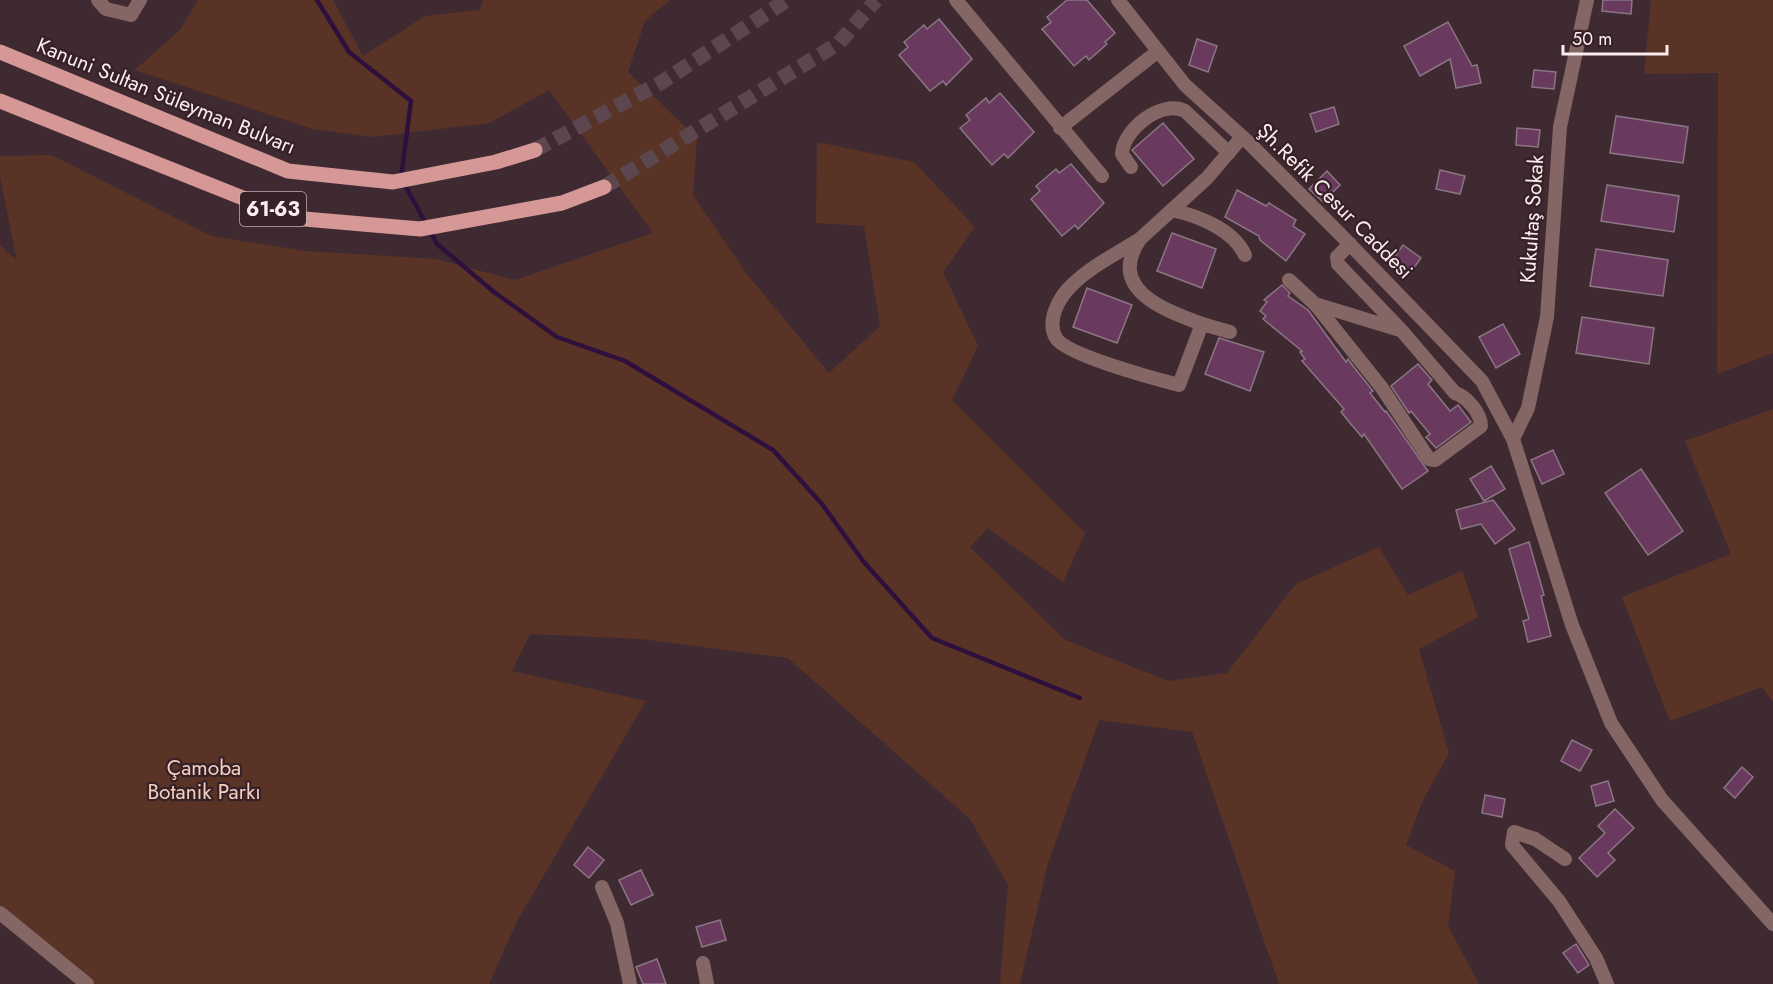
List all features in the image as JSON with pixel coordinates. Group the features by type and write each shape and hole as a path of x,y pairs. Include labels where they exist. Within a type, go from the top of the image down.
{"main road":[{"name":"Kanuni Sultan Süleyman Bulvarı","path":"0,52 288,171 393,182 496,162 536,150"},
{"name":"61-63","path":"0,101 293,218 420,229 561,203 604,187"}],"street":[{"path":"98,0 106,9 131,15 140,0"},
{"path":"956,0 1101,176"},
{"name":"Şh.Refik Cesur Caddesi","path":"1118,0 1185,85 1242,137 1350,244 1482,381 1513,439 1572,625 1611,723 1662,800 1773,924"},
{"name":"Kukultaş Sokak","path":"1513,439 1528,408 1547,317 1560,127 1587,0"},
{"path":"1060,128 1157,52"},
{"path":"1131,167 1122,154 1125,138 1156,112 1168,108 1178,107 1185,111 1229,153"},
{"path":"1202,324 1179,386 1076,352 1056,338 1052,326 1054,313 1071,285 1140,239 1207,178 1242,137"},
{"path":"1172,210 1206,221 1233,237 1245,255"},
{"path":"1140,239 1134,248 1131,263 1132,277 1148,301 1202,324 1230,332"},
{"path":"1288,280 1315,304 1382,388 1430,459 1435,460 1481,426 1481,421 1463,396 1455,393 1402,331 1338,264 1337,257 1350,244"},
{"path":"1315,304 1402,331"},
{"path":"1564,859 1535,839 1514,832 1512,845 1559,901 1596,958 1607,984"},
{"path":"602,886 617,923 630,984"},
{"path":"0,914 87,984"},
{"path":"703,963 707,984"}],"green space":[{"name":"Çamoba Botanik Parkı","path":"198,0 333,0 363,56 425,16 480,10 483,0 670,0 645,21 628,72 697,138 693,195 746,273 829,373 880,326 864,226 816,223 817,142 914,162 975,227 943,272 978,346 952,400 1085,533 1063,582 988,528 970,547 1065,640 1168,681 1227,673 1296,584 1379,547 1408,595 1462,571 1478,617 1419,649 1449,753 1423,800 1406,845 1455,871 1448,926 1479,984 1279,984 1192,732 1099,720 1048,863 1020,984 1000,984 1008,885 970,819 788,658 641,639 530,634 512,671 646,701 517,921 489,984 87,984 0,913 0,245 17,261 0,177 0,156 52,155 211,236 305,251 436,259 515,280 653,233 549,90 489,123 372,137 313,129 135,70 180,30"},
{"path":"1651,0 1773,0 1773,353 1717,374 1718,73 1644,74"},
{"path":"1773,409 1773,702 1762,687 1670,721 1622,597 1731,554 1685,441"}],"building":[{"path":"1067,0 1087,0 1115,33 1105,42 1107,44 1089,60 1086,56 1074,66 1042,29 1051,22 1047,17"},
{"path":"1603,0 1632,0 1631,14 1602,11"},
{"path":"939,19 972,59 946,85 943,81 930,91 899,55 908,47 904,42 924,25 927,29"},
{"path":"1448,22 1472,66 1477,65 1481,83 1456,88 1450,59 1420,76 1404,46"},
{"path":"1197,39 1217,46 1208,72 1189,65"},
{"path":"1534,70 1556,72 1554,89 1532,87"},
{"path":"1000,93 1034,132 1008,158 1004,154 992,165 960,128 970,120 966,115 986,98 989,103"},
{"path":"1334,107 1339,124 1316,132 1310,114"},
{"path":"1616,116 1688,127 1683,163 1610,153"},
{"path":"1163,123 1194,159 1163,186 1132,150"},
{"path":"1517,128 1540,130 1538,147 1516,145"},
{"path":"1071,164 1104,203 1078,229 1075,225 1062,236 1031,199 1040,191 1036,186 1056,169 1059,173"},
{"path":"1440,170 1465,176 1460,194 1436,189"},
{"path":"1327,171 1340,185 1323,202 1309,189"},
{"path":"1607,185 1679,196 1674,232 1601,221"},
{"path":"1237,190 1266,206 1269,203 1296,220 1293,226 1305,234 1286,261 1260,240 1259,236 1225,217"},
{"path":"1172,233 1216,249 1202,288 1157,271"},
{"path":"1403,245 1421,258 1411,272 1393,259"},
{"path":"1596,249 1668,260 1663,296 1590,286"},
{"path":"1282,285 1290,293 1288,296 1308,310 1346,362 1348,359 1373,391 1370,393 1386,411 1428,471 1402,489 1364,434 1362,437 1341,412 1344,409 1302,361 1305,359 1300,352 1302,351 1263,319 1266,316 1260,311 1267,302 1264,300"},
{"path":"1087,288 1132,305 1117,343 1073,327"},
{"path":"1582,317 1654,328 1649,364 1576,353"},
{"path":"1503,324 1520,354 1496,368 1479,337"},
{"path":"1219,338 1264,352 1250,391 1205,374"},
{"path":"1418,364 1432,380 1428,384 1450,411 1458,405 1471,422 1436,448 1426,437 1430,434 1411,411 1409,413 1391,386"},
{"path":"1553,450 1564,474 1542,484 1531,460"},
{"path":"1491,466 1505,489 1484,501 1470,479"},
{"path":"1641,469 1683,531 1648,555 1605,493"},
{"path":"1493,500 1515,529 1495,544 1481,524 1461,529 1456,510"},
{"path":"1529,542 1544,595 1541,596 1551,636 1528,642 1523,621 1529,619 1509,549"},
{"path":"1572,740 1592,750 1580,771 1561,761"},
{"path":"1742,767 1753,777 1735,798 1724,788"},
{"path":"1608,781 1614,801 1596,806 1591,786"},
{"path":"1485,795 1505,799 1502,817 1482,813"},
{"path":"1615,809 1634,828 1608,853 1615,860 1597,877 1579,858 1605,833 1598,826"},
{"path":"588,847 604,860 589,878 574,865"},
{"path":"641,870 653,895 631,905 619,880"},
{"path":"720,920 726,940 702,947 696,927"},
{"path":"1576,944 1589,965 1578,973 1563,953"},
{"path":"657,959 666,984 643,984 636,967"}],"waterway":[{"path":"317,0 349,52 411,101 401,178 437,244 494,292 557,337 625,361 773,450 822,504 863,561 932,638 1080,698"}],"tunnel":[{"path":"535,150 662,82 787,0"},
{"path":"604,187 839,43 876,0"}]}
